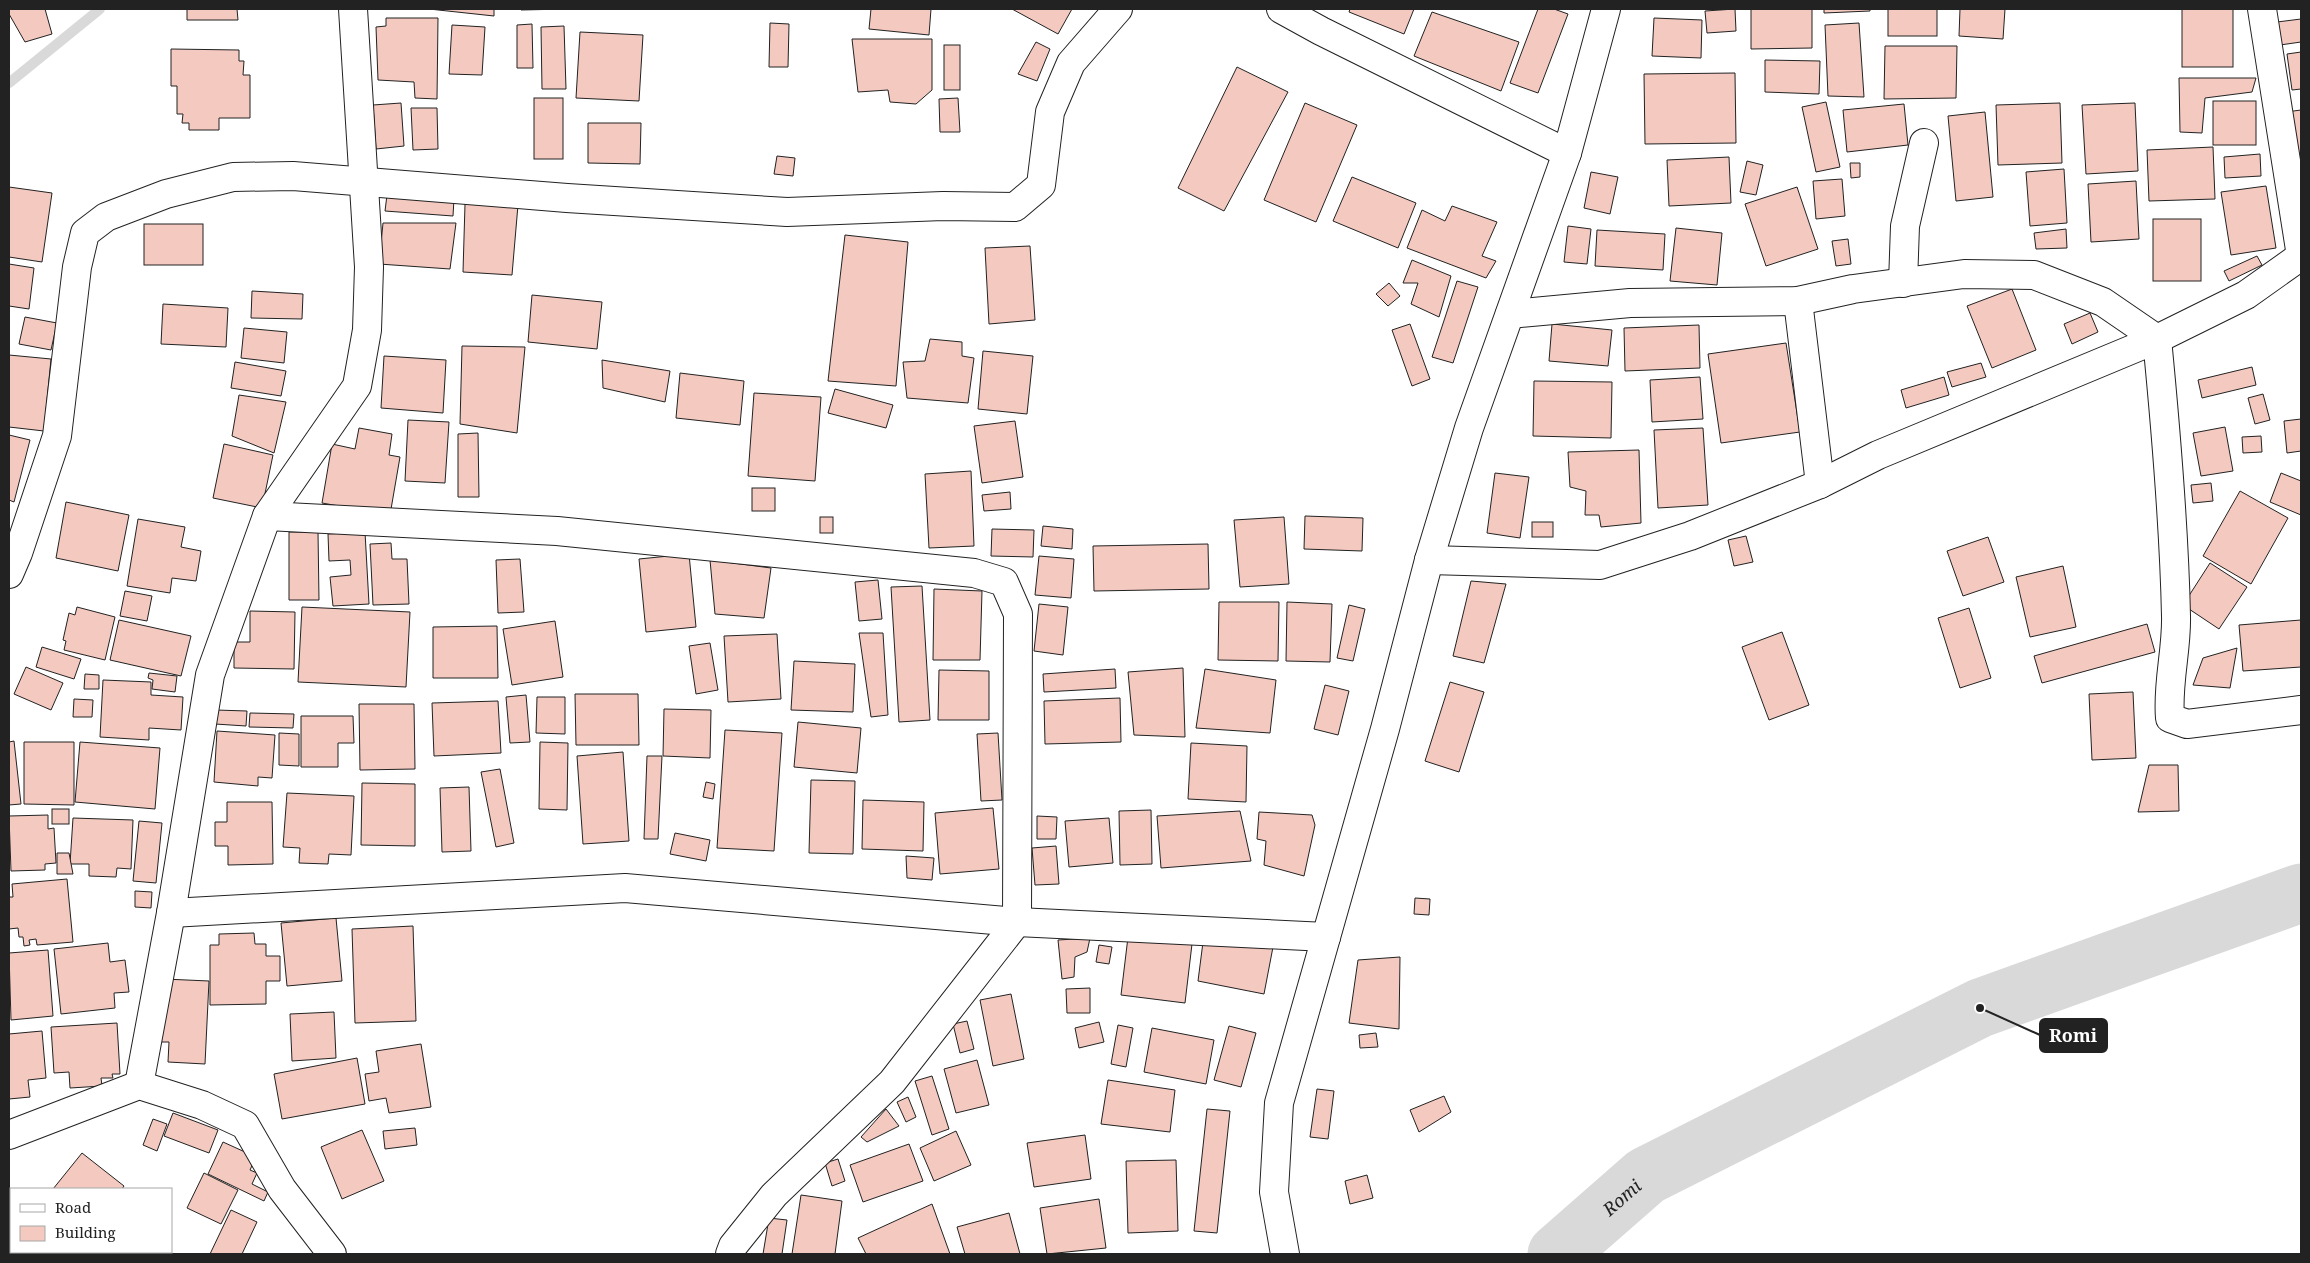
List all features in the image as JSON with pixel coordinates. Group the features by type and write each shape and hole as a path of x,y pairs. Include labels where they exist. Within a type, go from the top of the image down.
{"street":[{"path":"139,1086 171,914 210,675 267,516 357,386 367,330 369,267 353,9"},
{"path":"9,574 18,553 57,436 77,267 85,233 106,217 149,201 233,177 293,176 567,198 787,212 943,206 1014,207 1041,185 1050,112 1071,63 1118,9"},
{"path":"1281,9 1321,31 1567,153"},
{"path":"1285,1254 1274,1192 1279,1103 1385,729 1429,560 1469,428 1567,153 1606,9"},
{"path":"1429,560 1600,565 1690,536 1820,484 1878,455 2157,339 2246,295 2301,256 2262,9"},
{"path":"1902,283 1905,226 1924,143"},
{"path":"1510,314 1630,303 1798,300 1853,289 1964,274 2034,275 2103,302 2157,339"},
{"path":"1798,300 1820,484"},
{"path":"2157,339 2170,474 2176,619 2168,696 2170,718 2187,724 2301,710"},
{"path":"267,516 557,531 974,573 1004,582 1018,614 1017,922 892,1082 774,1195 733,1246 730,1254"},
{"path":"171,914 626,888 1017,922 1326,937"},
{"path":"9,1135 139,1086 202,1105 245,1125 282,1190 332,1254"}],"building":[{"path":"9,9 45,9 52,34 25,42 9,14"},
{"path":"187,9 237,9 238,20 187,20"},
{"path":"429,9 494,9 494,16"},
{"path":"521,9 567,9 521,10"},
{"path":"871,9 931,9 929,35 869,29"},
{"path":"1012,9 1072,9 1058,34"},
{"path":"1350,9 1414,9 1404,34 1349,12"},
{"path":"1538,9 1554,9 1568,14 1538,93 1510,83"},
{"path":"1735,9 1736,31 1707,33 1705,11"},
{"path":"1751,9 1812,9 1812,48 1751,49"},
{"path":"1824,9 1870,9 1870,11 1824,13"},
{"path":"1888,9 1937,9 1937,36 1888,36"},
{"path":"1960,9 2005,9 2003,39 1959,36"},
{"path":"2182,9 2233,9 2233,67 2182,67"},
{"path":"1432,12 1519,42 1501,91 1414,56"},
{"path":"386,18 438,18 437,99 415,98 414,82 378,80 376,27 386,26"},
{"path":"1654,18 1702,20 1701,58 1652,56"},
{"path":"2301,19 2301,42 2280,45 2277,22"},
{"path":"770,23 789,24 788,67 769,67"},
{"path":"1859,23 1864,97 1828,96 1825,25"},
{"path":"532,24 533,68 517,68 517,25"},
{"path":"452,25 485,27 482,75 449,74"},
{"path":"564,26 566,89 542,89 541,27"},
{"path":"580,32 643,35 639,101 576,98"},
{"path":"852,39 932,39 932,90 916,104 890,102 888,90 858,92"},
{"path":"1036,42 1050,49 1037,81 1018,74"},
{"path":"944,45 960,45 960,90 944,90"},
{"path":"1885,46 1957,46 1956,98 1884,99"},
{"path":"171,49 239,50 239,61 244,61 243,75 250,75 250,118 219,118 219,130 189,130 189,123 182,123 183,114 177,114 177,86 171,86"},
{"path":"2301,52 2301,89 2292,90 2287,54"},
{"path":"1765,60 1820,61 1819,94 1765,92"},
{"path":"1237,67 1288,92 1224,211 1178,188"},
{"path":"1735,73 1736,143 1645,144 1644,74"},
{"path":"2179,78 2256,78 2252,92 2205,98 2202,133 2180,132"},
{"path":"534,98 563,98 563,159 534,159"},
{"path":"958,98 960,132 940,132 939,99"},
{"path":"2213,101 2256,101 2256,145 2213,145"},
{"path":"1826,102 1840,167 1816,172 1802,107"},
{"path":"401,103 404,146 376,149 373,105"},
{"path":"1305,103 1357,125 1316,222 1264,200"},
{"path":"2060,103 2062,163 1998,165 1996,105"},
{"path":"2135,103 2138,171 2086,174 2082,105"},
{"path":"1904,104 1908,145 1847,152 1843,110"},
{"path":"411,108 437,108 438,149 413,150"},
{"path":"2301,110 2301,161 2294,163 2286,112"},
{"path":"1985,112 1993,197 1956,201 1948,116"},
{"path":"588,123 641,123 640,164 588,163"},
{"path":"2213,147 2215,199 2149,201 2147,150"},
{"path":"2260,154 2261,176 2225,178 2224,157"},
{"path":"777,156 795,158 793,176 774,174"},
{"path":"1729,157 1731,203 1669,206 1667,160"},
{"path":"1747,161 1763,165 1756,195 1740,192"},
{"path":"1850,163 1860,163 1860,177 1851,178"},
{"path":"2064,169 2067,223 2030,226 2026,172"},
{"path":"1591,172 1618,177 1610,214 1584,208"},
{"path":"1352,177 1416,203 1398,248 1333,221"},
{"path":"1842,179 1845,216 1816,219 1813,181"},
{"path":"2136,181 2139,239 2091,242 2088,184"},
{"path":"2266,186 2276,248 2231,255 2221,192"},
{"path":"9,187 52,193 42,262 9,257"},
{"path":"1797,187 1818,249 1766,266 1745,204"},
{"path":"387,195 454,199 453,216 385,211"},
{"path":"465,204 518,205 512,275 463,272"},
{"path":"1452,206 1497,222 1482,256 1496,261 1486,278 1407,248 1422,210 1445,221"},
{"path":"2153,219 2201,219 2201,281 2153,281"},
{"path":"383,223 456,223 450,269 379,264"},
{"path":"144,224 203,224 203,265 144,265"},
{"path":"1568,226 1591,229 1587,264 1564,262"},
{"path":"1676,228 1722,233 1717,285 1670,281"},
{"path":"2066,229 2067,248 2036,249 2034,233"},
{"path":"1597,230 1665,234 1663,270 1595,266"},
{"path":"845,235 908,242 896,386 828,381"},
{"path":"1848,239 1851,264 1836,266 1832,241"},
{"path":"1030,246 1035,320 989,324 985,248"},
{"path":"2257,256 2262,265 2229,281 2224,271"},
{"path":"1412,260 1451,276 1439,317 1411,304 1418,283 1403,283"},
{"path":"9,264 34,268 29,309 9,306"},
{"path":"1457,281 1478,287 1453,363 1432,357"},
{"path":"1389,283 1400,296 1388,306 1376,294"},
{"path":"2012,289 2036,350 1992,368 1967,306"},
{"path":"252,291 303,294 302,319 251,318"},
{"path":"532,295 602,302 597,349 528,342"},
{"path":"163,304 228,308 226,347 161,344"},
{"path":"2090,313 2098,332 2072,344 2064,324"},
{"path":"25,317 57,323 51,350 19,344"},
{"path":"1410,324 1430,379 1412,386 1392,330"},
{"path":"1552,324 1612,330 1608,366 1549,361"},
{"path":"1699,325 1700,368 1625,371 1624,328"},
{"path":"244,328 287,332 284,363 241,358"},
{"path":"930,339 962,342 962,356 974,358 968,403 907,398 903,362 925,361"},
{"path":"1786,343 1800,432 1721,443 1708,354"},
{"path":"462,346 525,347 517,433 460,424"},
{"path":"983,351 1033,356 1027,414 978,409"},
{"path":"9,355 51,359 44,431 9,427"},
{"path":"384,356 446,360 443,413 381,408"},
{"path":"602,360 670,371 665,402 603,388"},
{"path":"235,362 286,371 281,396 231,388"},
{"path":"1981,363 1986,377 1952,387 1947,372"},
{"path":"2252,367 2256,385 2202,398 2198,380"},
{"path":"680,373 744,381 740,425 676,418"},
{"path":"1700,377 1703,419 1652,422 1650,380"},
{"path":"1944,377 1949,395 1906,408 1901,390"},
{"path":"1534,381 1612,382 1611,438 1533,436"},
{"path":"835,389 893,405 886,428 828,413"},
{"path":"754,393 821,397 815,481 748,476"},
{"path":"2263,394 2270,420 2255,424 2248,398"},
{"path":"239,395 286,402 274,453 232,436"},
{"path":"2301,419 2301,451 2287,453 2284,421"},
{"path":"408,420 449,422 445,483 405,481"},
{"path":"1015,421 1023,477 982,483 974,426"},
{"path":"2225,427 2233,471 2201,476 2193,433"},
{"path":"359,428 392,434 389,455 400,457 390,515 322,503 332,444 355,449"},
{"path":"1703,428 1708,505 1658,508 1654,430"},
{"path":"478,433 479,497 458,497 458,434"},
{"path":"9,435 30,440 14,502 9,500"},
{"path":"2261,436 2262,452 2243,453 2242,437"},
{"path":"224,444 273,455 262,508 213,498"},
{"path":"1639,450 1641,523 1601,527 1599,515 1585,515 1586,491 1570,487 1568,452"},
{"path":"971,471 974,546 929,548 925,474"},
{"path":"1495,473 1529,477 1520,538 1487,533"},
{"path":"2281,473 2301,481 2301,515 2270,502"},
{"path":"2211,483 2213,501 2193,503 2191,485"},
{"path":"752,488 775,488 775,511 752,511"},
{"path":"2240,491 2288,518 2251,584 2203,556"},
{"path":"1010,492 1011,509 984,511 982,495"},
{"path":"66,502 129,515 118,571 56,558"},
{"path":"1305,516 1363,518 1362,551 1304,549"},
{"path":"820,517 833,517 833,533 820,533"},
{"path":"1284,517 1289,584 1240,587 1234,520"},
{"path":"138,519 185,527 181,547 201,551 196,581 172,578 170,593 127,586"},
{"path":"1532,522 1553,522 1553,537 1532,537"},
{"path":"1043,526 1073,529 1072,549 1041,546"},
{"path":"992,529 1034,530 1033,557 991,556"},
{"path":"289,532 318,532 319,600 289,600"},
{"path":"365,532 369,604 333,606 330,577 351,575 350,560 329,561 328,534"},
{"path":"1746,536 1753,562 1734,566 1728,540"},
{"path":"1988,537 2004,582 1963,596 1947,551"},
{"path":"391,543 392,559 407,559 409,604 373,605 370,544"},
{"path":"1208,544 1209,589 1094,591 1093,546"},
{"path":"689,554 696,627 646,632 639,559"},
{"path":"1039,556 1074,559 1071,598 1035,595"},
{"path":"520,559 524,612 498,613 496,560"},
{"path":"710,560 771,568 764,618 715,614"},
{"path":"2210,563 2247,587 2219,629 2183,605"},
{"path":"2063,566 2076,627 2030,637 2016,577"},
{"path":"878,580 882,619 859,621 855,582"},
{"path":"1471,581 1506,584 1484,663 1453,656"},
{"path":"922,586 930,720 899,722 891,587"},
{"path":"934,589 982,591 980,660 933,660"},
{"path":"125,591 152,596 147,621 120,616"},
{"path":"1219,602 1279,602 1278,661 1218,660"},
{"path":"1287,602 1332,604 1330,662 1286,661"},
{"path":"1039,604 1068,607 1063,655 1034,651"},
{"path":"1349,605 1365,609 1353,661 1337,658"},
{"path":"77,607 115,617 105,660 64,650 66,641 63,640 69,613 75,615"},
{"path":"302,607 410,612 406,687 298,682"},
{"path":"1969,608 1991,678 1960,688 1938,618"},
{"path":"250,611 295,612 294,669 234,668 234,642 250,642"},
{"path":"119,620 191,636 181,676 110,660"},
{"path":"2301,620 2301,667 2243,671 2239,625"},
{"path":"555,621 563,677 512,685 503,629"},
{"path":"2147,624 2155,652 2042,683 2034,656"},
{"path":"497,626 498,678 433,678 433,627"},
{"path":"1782,632 1809,705 1769,720 1742,647"},
{"path":"859,633 883,633 888,715 871,717"},
{"path":"777,634 781,699 728,702 724,636"},
{"path":"710,643 718,690 696,694 689,646"},
{"path":"42,647 81,659 74,679 36,667"},
{"path":"2237,648 2230,688 2193,685 2203,658"},
{"path":"794,661 855,664 853,712 791,710"},
{"path":"26,667 63,683 51,710 14,694"},
{"path":"1183,668 1185,737 1134,735 1128,672"},
{"path":"1115,669 1116,688 1044,692 1043,674"},
{"path":"1205,669 1276,680 1270,733 1196,728"},
{"path":"939,670 989,671 989,720 938,720"},
{"path":"149,673 177,676 175,692 152,689 153,680 148,678"},
{"path":"85,674 99,675 99,689 84,689"},
{"path":"103,680 151,682 151,695 183,697 181,730 149,728 149,740 100,737"},
{"path":"1450,682 1484,692 1459,772 1425,761"},
{"path":"1325,685 1349,691 1338,735 1314,729"},
{"path":"2133,692 2136,758 2092,760 2089,694"},
{"path":"575,694 638,694 639,745 576,745"},
{"path":"526,695 530,742 510,743 506,697"},
{"path":"537,697 565,697 565,734 536,733"},
{"path":"1120,698 1121,742 1045,744 1044,701"},
{"path":"74,699 93,700 92,717 73,717"},
{"path":"498,701 501,753 434,756 432,703"},
{"path":"359,704 414,704 415,769 360,770"},
{"path":"664,709 711,710 710,758 663,756"},
{"path":"216,710 247,711 246,726 215,724"},
{"path":"250,713 294,714 293,728 249,727"},
{"path":"301,716 353,716 354,743 338,743 338,767 301,767"},
{"path":"798,722 861,728 857,773 794,767"},
{"path":"725,730 782,733 774,851 717,848"},
{"path":"217,731 275,735 272,778 258,777 258,786 214,782"},
{"path":"279,733 299,734 299,766 279,765"},
{"path":"998,733 1002,800 981,801 977,734"},
{"path":"14,741 21,804 9,805 9,742"},
{"path":"24,742 74,742 74,805 24,804"},
{"path":"80,742 160,748 155,809 75,802"},
{"path":"540,742 568,743 567,810 539,809"},
{"path":"1191,743 1247,746 1246,802 1188,799"},
{"path":"623,752 629,841 583,844 577,756"},
{"path":"647,756 662,756 658,839 644,839"},
{"path":"2149,765 2178,765 2179,811 2138,812"},
{"path":"500,769 514,843 496,847 481,772"},
{"path":"811,780 855,781 853,854 809,853"},
{"path":"706,782 715,784 713,799 703,797"},
{"path":"362,783 415,784 415,846 361,845"},
{"path":"469,787 471,851 442,852 440,788"},
{"path":"287,793 354,796 351,855 329,854 328,864 299,863 300,848 283,847"},
{"path":"863,800 924,802 923,851 862,849"},
{"path":"227,802 272,802 273,864 228,865 228,846 215,846 215,822 227,822"},
{"path":"993,808 999,869 940,874 935,813"},
{"path":"52,809 69,809 69,824 52,824"},
{"path":"1151,810 1152,864 1120,865 1119,811"},
{"path":"1240,811 1251,861 1161,868 1157,816"},
{"path":"1259,812 1312,815 1315,825 1304,876 1264,865 1266,841 1257,839"},
{"path":"48,815 48,829 54,828 56,863 45,864 45,870 11,871 9,816"},
{"path":"1037,816 1057,817 1056,839 1037,839"},
{"path":"73,818 133,820 131,869 117,868 116,877 89,876 89,864 70,864"},
{"path":"1109,818 1113,863 1069,867 1065,821"},
{"path":"139,821 162,823 156,883 133,881"},
{"path":"675,833 710,840 706,861 670,854"},
{"path":"1056,846 1059,884 1035,885 1032,848"},
{"path":"57,853 69,853 73,874 57,874"},
{"path":"906,856 934,858 932,880 907,878"},
{"path":"67,879 73,942 37,945 36,939 29,940 30,945 24,946 23,937 19,937 18,928 9,929 9,897 13,897 12,884"},
{"path":"135,891 152,892 151,908 135,907"},
{"path":"1415,898 1430,899 1429,915 1414,914"},
{"path":"336,918 342,981 287,986 281,923"},
{"path":"413,926 416,1021 355,1023 352,929"},
{"path":"254,933 255,944 266,944 266,956 280,956 280,981 266,981 266,1004 210,1005 210,945 219,945 219,934"},
{"path":"1128,937 1192,944 1185,1003 1121,995"},
{"path":"1090,938 1087,952 1075,957 1074,977 1062,979 1058,940"},
{"path":"1203,942 1273,947 1264,994 1198,981"},
{"path":"108,943 110,962 125,960 129,992 114,993 115,1008 61,1014 54,949"},
{"path":"1099,945 1112,947 1109,964 1096,962"},
{"path":"48,950 53,1016 11,1020 9,953"},
{"path":"1400,957 1399,1029 1349,1023 1358,960"},
{"path":"164,979 209,981 205,1064 168,1062 169,1042 161,1042"},
{"path":"1090,988 1090,1013 1067,1013 1066,989"},
{"path":"1011,994 1024,1059 993,1066 980,1000"},
{"path":"334,1012 336,1058 292,1061 290,1014"},
{"path":"967,1021 974,1049 960,1053 953,1024"},
{"path":"1099,1022 1104,1042 1079,1048 1075,1028"},
{"path":"117,1023 120,1074 112,1074 113,1078 101,1078 102,1086 70,1088 69,1072 54,1073 51,1027"},
{"path":"1118,1025 1133,1028 1126,1067 1111,1064"},
{"path":"1229,1026 1256,1033 1241,1087 1214,1080"},
{"path":"1152,1028 1214,1040 1206,1084 1144,1072"},
{"path":"42,1031 46,1078 28,1080 30,1097 9,1099 9,1034"},
{"path":"1376,1033 1378,1047 1360,1048 1359,1035"},
{"path":"421,1044 431,1107 389,1113 386,1098 369,1101 365,1074 379,1072 376,1051"},
{"path":"357,1058 365,1104 282,1119 274,1074"},
{"path":"977,1060 989,1105 956,1113 944,1069"},
{"path":"932,1076 949,1129 932,1135 915,1081"},
{"path":"1108,1080 1175,1090 1170,1132 1101,1124"},
{"path":"1317,1089 1334,1091 1328,1139 1310,1137"},
{"path":"1444,1096 1451,1112 1419,1132 1410,1110"},
{"path":"908,1097 916,1117 906,1122 897,1102"},
{"path":"886,1109 899,1126 867,1142 861,1137"},
{"path":"1207,1109 1230,1111 1217,1233 1194,1231"},
{"path":"173,1113 218,1130 209,1153 164,1136"},
{"path":"153,1119 167,1124 157,1151 143,1145"},
{"path":"415,1128 417,1145 385,1149 383,1131"},
{"path":"362,1130 384,1181 342,1199 321,1147"},
{"path":"956,1131 971,1165 934,1181 920,1148"},
{"path":"1085,1135 1091,1179 1034,1187 1027,1143"},
{"path":"223,1142 256,1157 250,1170 257,1173 252,1184 268,1192 264,1201 208,1174"},
{"path":"909,1144 923,1181 863,1202 850,1165"},
{"path":"82,1153 124,1186 123,1188 54,1188"},
{"path":"838,1159 845,1181 832,1186 825,1163"},
{"path":"1176,1160 1178,1231 1128,1233 1126,1161"},
{"path":"204,1173 238,1190 221,1224 187,1208"},
{"path":"1367,1175 1373,1198 1350,1204 1345,1181"},
{"path":"801,1195 842,1201 835,1254 792,1254"},
{"path":"1099,1199 1106,1248 1047,1254 1040,1208"},
{"path":"932,1204 950,1254 866,1254 858,1238"},
{"path":"231,1210 257,1222 242,1254 210,1254"},
{"path":"1009,1213 1020,1254 965,1254 957,1227"},
{"path":"769,1218 787,1220 782,1254 763,1254"},
{"path":"99,1253 148,1253 148,1254"}],"waterway":[{"path":"9,83 100,9"},
{"name":"Romi","path":"1557,1254 1646,1176 1980,1008 2301,893"}],"place":[{"name":"Romi","path":"1980,1008"}]}
